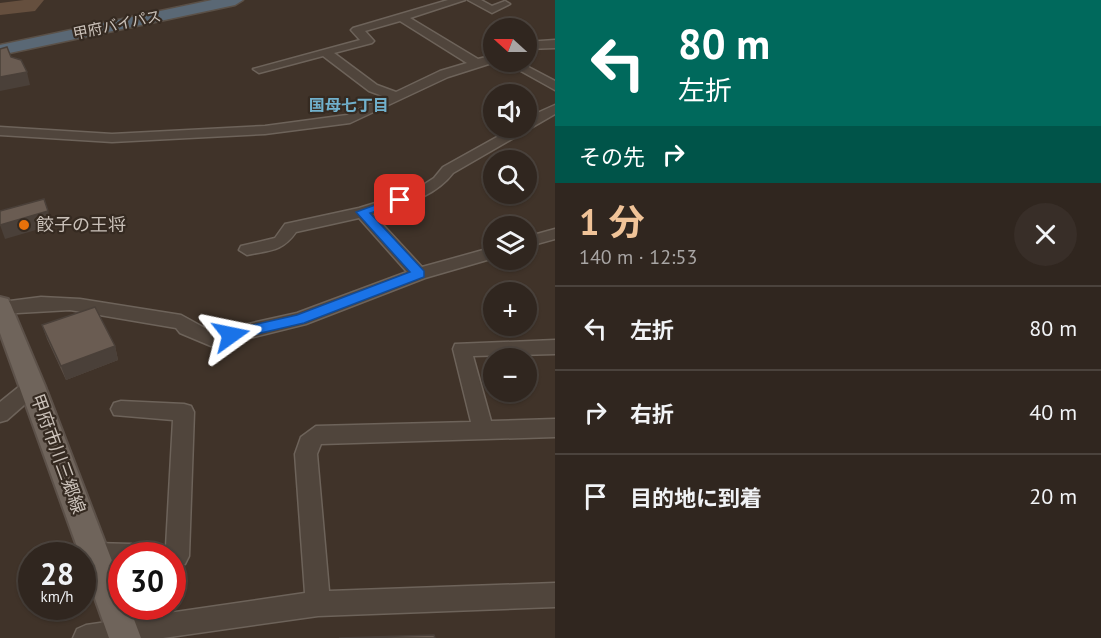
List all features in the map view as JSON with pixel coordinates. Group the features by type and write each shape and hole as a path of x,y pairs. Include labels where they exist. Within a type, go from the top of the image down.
{"highway":[{"path":"173,10 192,0"},
{"name":"甲府バイパス","path":"0,50 173,10 203,0"},
{"name":"甲府バイパス","path":"0,43 235,0"},
{"path":"173,10 256,0"}],"main road":[{"name":"甲府市川三郷線","path":"1,306 91,542"},
{"name":"甲府市川三郷線","path":"96,557 124,635"}],"street":[{"path":"259,69 368,40 357,30 460,0"},
{"path":"473,0 492,9 505,4"},
{"path":"401,17 477,64"},
{"path":"537,45 555,44"},
{"path":"325,52 373,88 394,96"},
{"path":"0,131 112,138 265,130 350,119 444,74 483,62"},
{"path":"529,72 555,86"},
{"path":"537,117 555,109"},
{"path":"247,250 281,242 291,228 362,212 419,194 439,181 448,170 504,138"},
{"path":"362,212 419,274"},
{"path":"537,239 555,234"},
{"path":"1,306 78,304 149,320 181,321 186,328 212,339 300,319 419,274 483,255"},
{"path":"483,430 462,349 555,346"},
{"path":"0,414 33,386"},
{"path":"121,409 184,412 178,542"},
{"path":"318,604 306,454 308,442 316,435 555,428"},
{"path":"86,638 124,635 247,612 318,604 555,595"}],"building":[{"path":"7,47 11,57 21,60 27,72 0,77 0,49"},
{"path":"44,199 48,211 0,225 0,211"},
{"path":"95,307 115,346 61,366 42,325"},
{"path":"434,635 435,638 339,638"}],"waterway":[{"path":"0,9 28,7 35,0"}],"place":[{"name":"餃子の王将","path":"24,225"}],"district":[{"name":"国母七丁目","path":"349,105"}],"route":[{"path":"231,335 300,319 419,274 362,212 400,200"}]}
